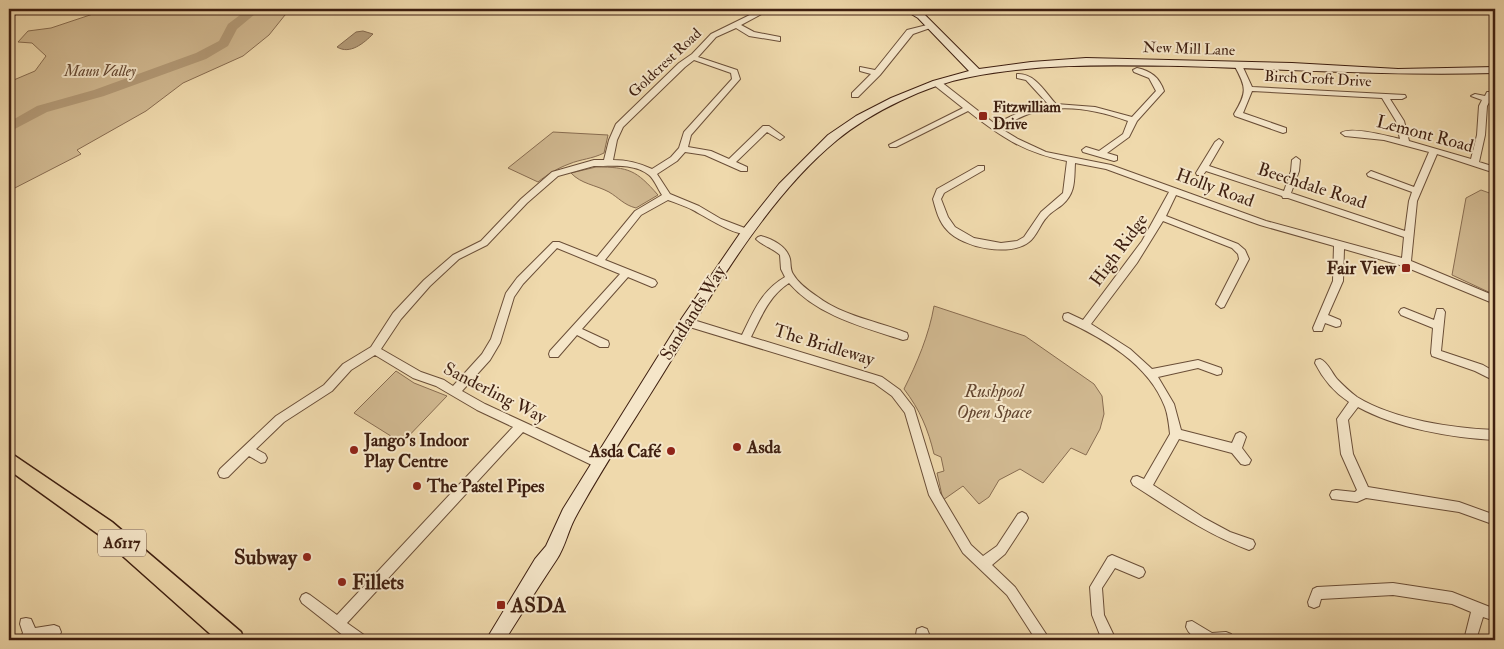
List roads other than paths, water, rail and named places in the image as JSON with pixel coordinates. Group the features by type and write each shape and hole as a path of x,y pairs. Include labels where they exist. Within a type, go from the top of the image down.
{"main road":[{"name":"A6117","path":"9,460 105,528 233,640"}],"street":[{"path":"9,19 16,9"},
{"name":"Goldcrest Road","path":"608,163 613,140 619,126 682,65 695,58 711,38 754,13 768,9"},
{"path":"801,9 810,13"},
{"path":"908,9 921,16 976,72"},
{"path":"736,25 752,34 779,39"},
{"path":"855,95 877,73 910,32 931,26"},
{"path":"652,173 674,159 682,149 687,134 736,79 734,72 695,58"},
{"name":"New Mill Lane","path":"976,72 1086,61 1398,72 1495,70"},
{"path":"1238,65 1250,89 1250,94 1238,114 1283,130"},
{"path":"863,69 877,73"},
{"path":"1100,154 1126,135 1133,120 1160,91 1152,71 1137,70"},
{"name":"Sandlands Way","path":"495,640 541,565 552,552 569,514 687,322 747,232 789,181 832,138 860,118 894,100 937,83 976,72"},
{"path":"1028,76 1054,106"},
{"name":"Holly Road","path":"937,83 994,128 1015,142 1071,160 1108,167 1263,223 1406,264 1495,300"},
{"name":"Birch Croft Drive","path":"1250,89 1402,97"},
{"path":"1474,163 1481,135 1483,106 1488,97 1475,96"},
{"name":"Birch Croft Drive","path":"1385,97 1400,121 1405,141"},
{"path":"994,128 1030,111 1054,106 1100,110 1133,120"},
{"path":"893,145 969,108"},
{"path":"730,164 766,128 780,137"},
{"name":"Lemont Road","path":"1345,133 1372,135 1405,141 1495,170"},
{"name":"Beechdale Road","path":"1219,142 1202,170 1410,236"},
{"path":"682,149 714,154 730,164 744,169"},
{"path":"1086,150 1114,158"},
{"path":"1406,264 1413,201 1434,150"},
{"path":"980,168 940,191 937,199 949,226 955,233 981,244 999,247 1013,245 1027,239 1039,218 1053,204 1065,197 1069,191 1071,160"},
{"path":"1286,196 1295,171 1296,160"},
{"path":"224,473 280,419 328,388 347,367 375,350 397,316 456,256 489,239 545,181 564,170 588,164 626,163 652,173 667,196 696,208 718,221 747,232"},
{"path":"1371,174 1417,191"},
{"name":"High Ridge","path":"1084,325 1163,218 1174,190"},
{"path":"599,261 638,213 667,196"},
{"path":"1163,218 1235,246 1242,252 1244,259 1221,304"},
{"path":"762,239 781,250 785,257 786,271 791,278 814,300 827,309 881,326 903,336"},
{"path":"455,391 486,357 496,340 509,296 520,281 556,244 652,283"},
{"path":"1318,328 1338,281 1339,245"},
{"path":"554,354 626,273"},
{"path":"745,340 764,299 775,286 791,278"},
{"path":"1404,312 1439,326"},
{"path":"1440,312 1436,353 1478,368 1495,377"},
{"path":"1068,317 1124,349 1151,374 1169,404 1176,434 1142,483 1200,522 1227,536 1249,544"},
{"path":"1322,317 1336,323"},
{"name":"The Bridleway","path":"687,322 863,374 878,380 896,393 910,411 935,494 967,549 1011,591 1044,640"},
{"path":"574,330 604,344"},
{"name":"Sanderling Way","path":"375,350 417,375 455,391 520,426 600,463"},
{"path":"1320,363 1339,388 1356,401 1383,413 1458,433 1495,435"},
{"path":"1151,374 1198,364 1217,371"},
{"path":"1356,401 1342,420 1347,454 1364,492"},
{"path":"338,624 520,426"},
{"path":"1176,434 1236,449 1245,460"},
{"path":"1236,449 1240,437"},
{"path":"248,450 261,458"},
{"path":"1336,495 1357,497 1364,492 1459,507 1495,520"},
{"path":"983,564 1001,550 1022,518"},
{"path":"1109,640 1098,614 1096,587 1112,561 1140,572"},
{"path":"1314,602 1317,593 1393,589 1452,598 1495,615"},
{"path":"306,599 359,640"},
{"path":"1470,640 1479,608"},
{"path":"1192,627 1210,640 1226,638"},
{"path":"27,633 54,632"}],"waterway":[{"path":"9,128 42,109 99,93 201,56 224,43 232,27 255,9"}],"place":[{"name":"Fitzwilliam Drive","path":"983,116"},
{"name":"Fair View","path":"1406,268"},
{"name":"Asda","path":"737,447"},
{"name":"Jango's Indoor Play Centre","path":"354,450"},
{"name":"Asda Café","path":"671,451"},
{"name":"The Pastel Pipes","path":"417,486"},
{"name":"Subway","path":"307,557"},
{"name":"Fillets","path":"342,582"},
{"name":"ASDA","path":"501,605"}],"park label":[{"name":"Maun Valley","path":"100,71"},
{"name":"Rushpool Open Space","path":"994,401"}]}
